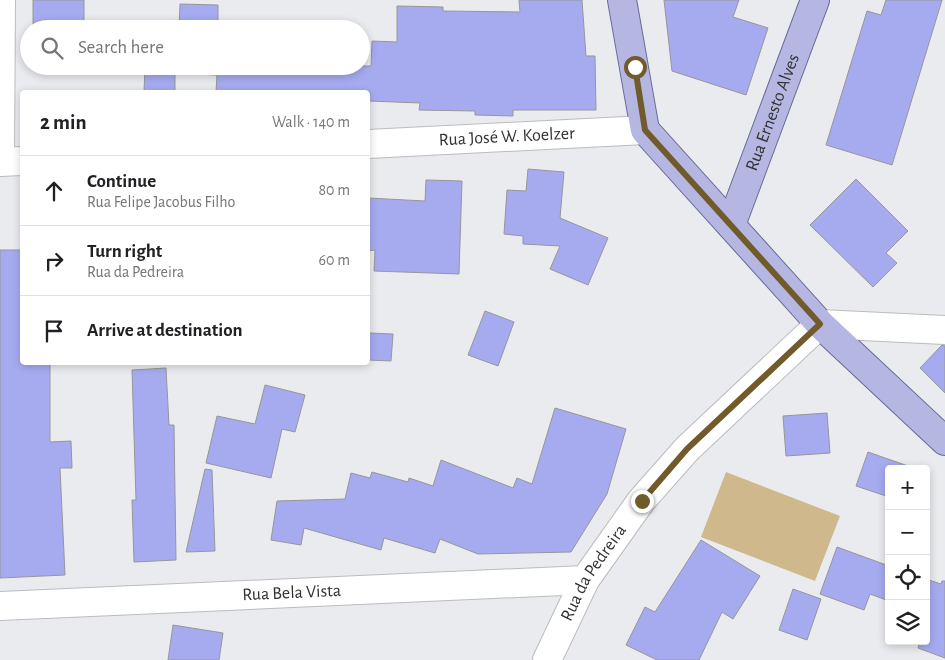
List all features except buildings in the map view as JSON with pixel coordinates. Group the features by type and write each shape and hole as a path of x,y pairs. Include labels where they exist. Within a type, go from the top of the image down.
{"main road":[{"path":"622,0 645,130 820,324 945,441"},
{"name":"Rua Ernesto Alves","path":"731,224 815,0"}],"street":[{"path":"1,0 0,162 20,161"},
{"name":"Rua José W. Koelzer","path":"370,144 645,130"},
{"path":"820,324 945,330"},
{"name":"Rua da Pedreira","path":"547,660 585,580 642,501 687,449 820,324"},
{"name":"Rua Bela Vista","path":"0,606 585,580"}],"shaded area":[{"path":"726,472 840,516 815,581 701,537"}],"route":[{"path":"635,67 645,130 820,324 687,449 642,501"}]}
